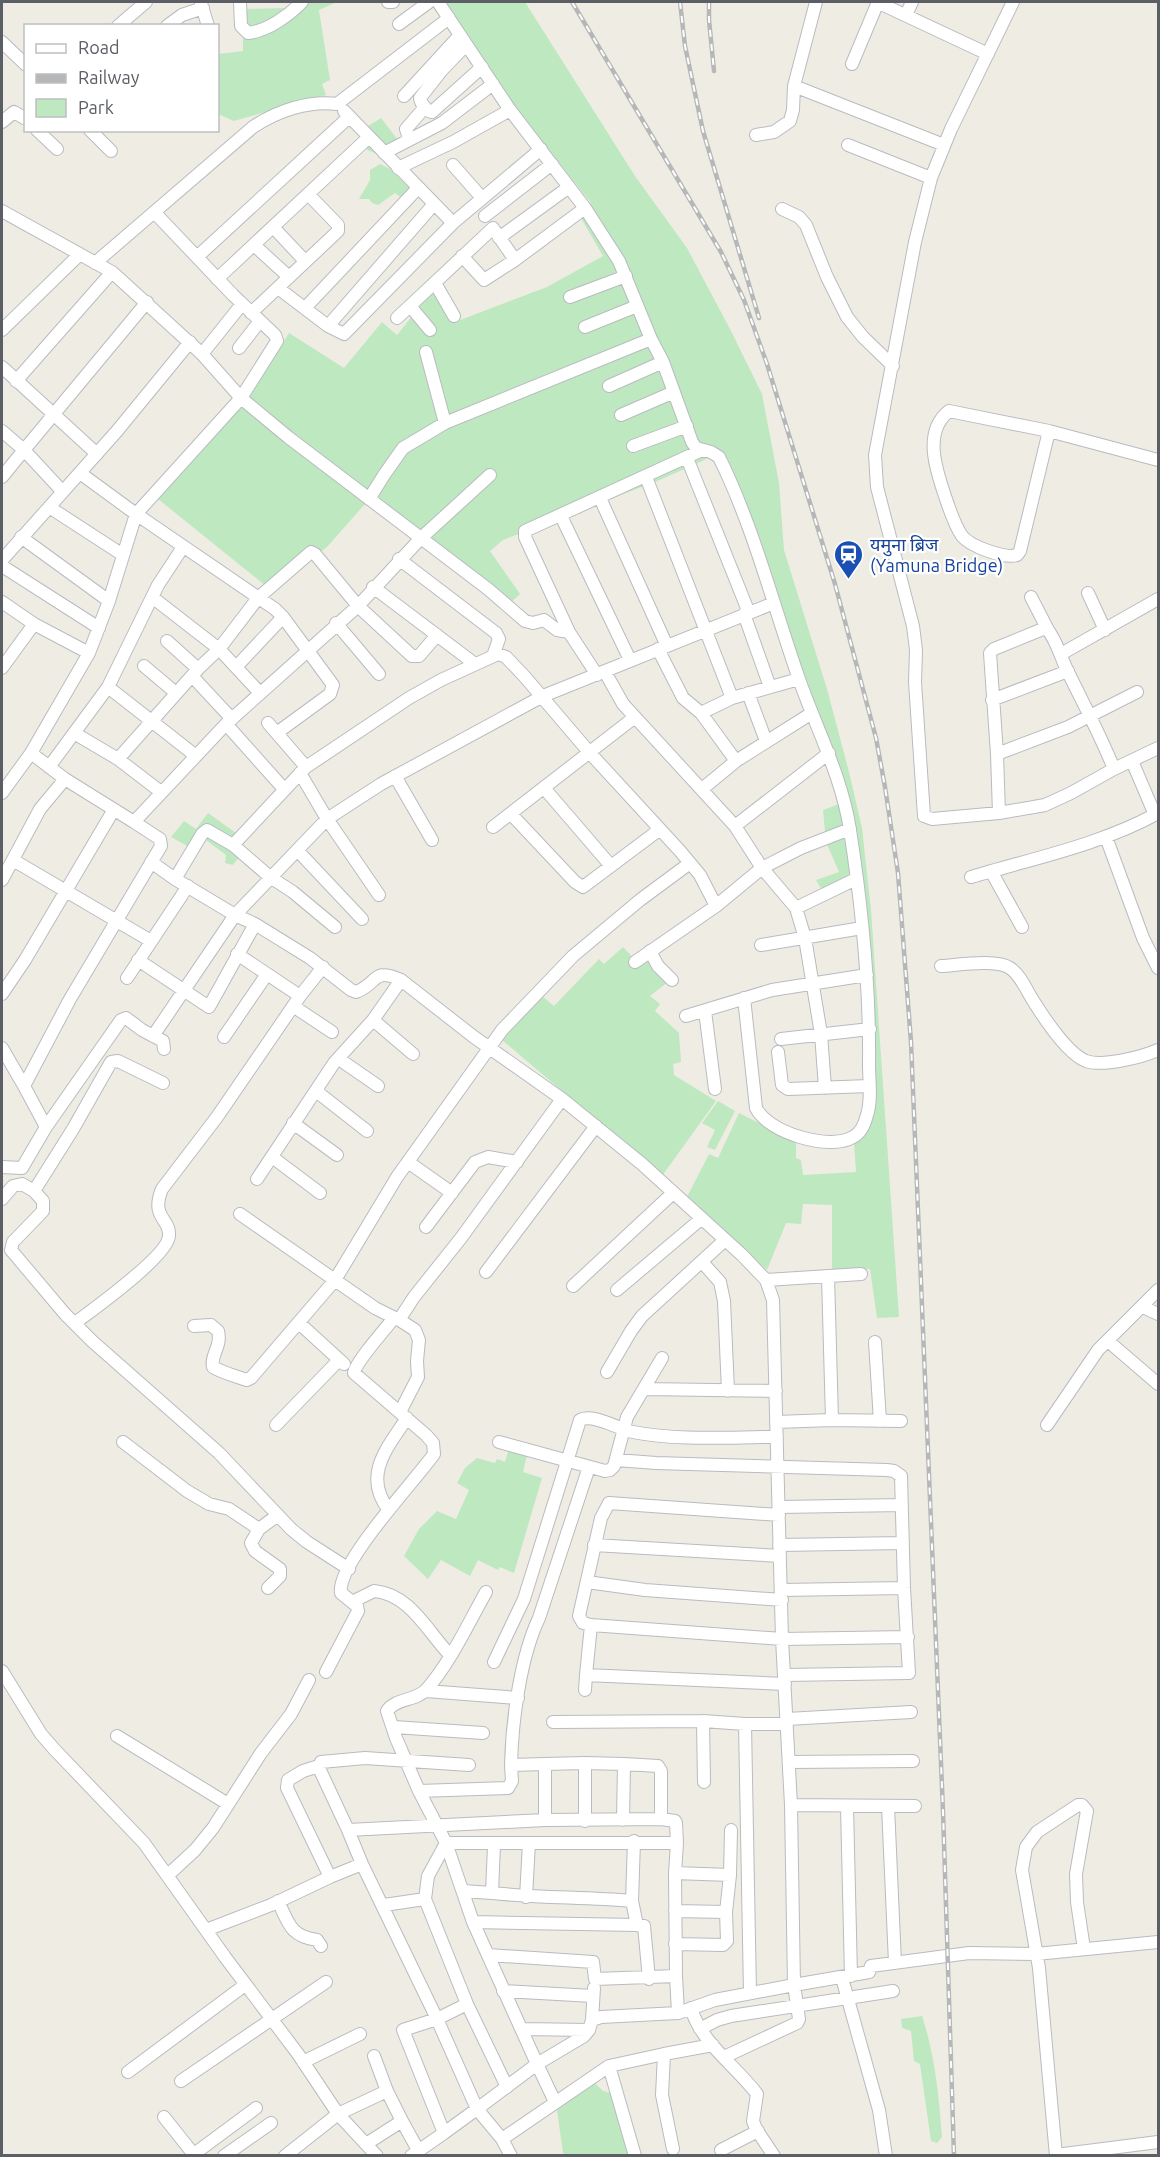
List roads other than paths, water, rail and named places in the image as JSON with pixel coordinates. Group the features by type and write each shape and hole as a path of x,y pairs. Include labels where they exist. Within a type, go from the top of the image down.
{"street":[{"path":"120,24 146,2"},
{"path":"240,2 241,26 248,33 264,29 294,10 302,2"},
{"path":"388,2 393,2"},
{"path":"399,24 429,2"},
{"path":"438,2 510,110 585,208 626,276 651,339 663,362 692,442 696,448 715,454 722,463 751,534 799,679 839,780 850,828 867,975 870,1029 867,1116 861,1131 851,1139 806,1140 777,1128 759,1114 756,1108 744,998"},
{"path":"756,135 774,132 790,121 794,86 816,2"},
{"path":"852,64 878,2 988,54"},
{"path":"906,15 912,2"},
{"path":"1013,2 944,145 931,178 915,242 874,468 913,626 924,816 932,819 1034,808 1058,800 1158,748"},
{"path":"170,24 202,4 207,24"},
{"path":"338,104 449,18"},
{"path":"404,96 463,40"},
{"path":"463,40 420,100 431,112 435,110 482,67"},
{"path":"2,42 24,63"},
{"path":"384,153 409,138 442,123 493,84"},
{"path":"794,86 944,145"},
{"path":"95,263 155,213 213,159 262,121 295,108 321,102 338,104 453,223"},
{"path":"409,138 406,129 425,107"},
{"path":"398,168 453,142 510,110"},
{"path":"2,122 14,112 24,118"},
{"path":"197,257 349,117"},
{"path":"39,132 57,149"},
{"path":"92,132 111,151"},
{"path":"218,279 369,137"},
{"path":"849,145 931,178"},
{"path":"278,288 328,326 341,334 345,333 453,223 541,149"},
{"path":"486,216 552,164"},
{"path":"453,165 479,200 496,233 515,260"},
{"path":"397,318 462,256 568,187"},
{"path":"305,308 418,188"},
{"path":"239,348 255,317 278,288 340,228 308,194"},
{"path":"328,326 434,204"},
{"path":"462,256 484,280 585,208"},
{"path":"782,209 799,217 806,225 827,277 847,317 863,337 893,366"},
{"path":"2,792 31,753 89,653 109,600 136,514 241,398 277,341 274,334 155,213"},
{"path":"3,215 112,272 190,342 241,398 420,539 488,589 525,621 530,623 544,620 557,630 569,633"},
{"path":"273,227 305,261"},
{"path":"254,245 289,277"},
{"path":"2,330 79,255"},
{"path":"16,381 112,272"},
{"path":"570,297 626,276"},
{"path":"435,283 454,316"},
{"path":"2,477 147,302"},
{"path":"202,354 242,304"},
{"path":"410,306 430,330"},
{"path":"585,327 637,306"},
{"path":"369,499 403,448 445,423 651,339"},
{"path":"2,560 97,454 190,342"},
{"path":"426,352 445,423"},
{"path":"609,387 663,362"},
{"path":"3,372 97,454"},
{"path":"621,415 674,392"},
{"path":"1049,432 1022,545 1017,555 1000,554 973,545 966,540 954,522 935,466 934,446 940,421 949,411 1049,432 1158,460"},
{"path":"633,446 687,426"},
{"path":"2,431 24,450 62,491"},
{"path":"702,450 561,516 528,529 524,533 569,633 623,704 735,826 762,868 796,908 805,938 813,984 821,1034 825,1088"},
{"path":"687,458 746,614 770,687"},
{"path":"80,473 275,609 283,617 307,652 329,678 333,689 330,694 278,732"},
{"path":"134,822 229,721 336,623 358,606 399,559 490,475"},
{"path":"646,477 732,698"},
{"path":"600,498 683,698 701,712 736,761"},
{"path":"49,507 123,555"},
{"path":"561,516 630,660"},
{"path":"21,537 109,600"},
{"path":"49,767 108,687 152,597 183,547"},
{"path":"118,759 195,672 219,649 258,598 310,552 313,552 358,606 414,657 419,656 437,635"},
{"path":"399,559 496,633 500,639 493,656"},
{"path":"2,566 99,628"},
{"path":"373,587 475,664"},
{"path":"1088,593 1105,630"},
{"path":"152,597 219,649 260,693"},
{"path":"1031,597 1091,716 1114,769"},
{"path":"1061,654 1158,599"},
{"path":"2,602 34,624 89,653"},
{"path":"153,1036 235,915 327,819 395,776 543,696 774,603"},
{"path":"236,667 283,617"},
{"path":"336,623 379,674"},
{"path":"4,659 34,624"},
{"path":"999,813 998,754 992,700 991,651 1043,629 1047,630"},
{"path":"167,642 195,672 229,721 284,789"},
{"path":"233,845 303,770 409,698 498,654 506,657 543,696 589,752 690,863 700,875 716,906"},
{"path":"144,666 176,693"},
{"path":"992,700 1068,672"},
{"path":"701,712 732,698 799,679"},
{"path":"108,687 196,756"},
{"path":"998,754 1040,740 1137,692"},
{"path":"748,693 766,741"},
{"path":"702,789 736,761 812,713"},
{"path":"493,827 635,717"},
{"path":"268,723 278,732 303,770 327,819 380,895"},
{"path":"74,733 118,759 160,792"},
{"path":"24,1086 70,999 160,846 160,839 65,779 31,753"},
{"path":"735,826 829,753"},
{"path":"971,877 1079,848 1157,814 1132,761"},
{"path":"395,776 432,840"},
{"path":"2,880 40,809 65,779"},
{"path":"544,788 611,866"},
{"path":"2,994 25,960 113,811"},
{"path":"511,814 578,885 587,886 659,830"},
{"path":"635,962 716,906 762,868 801,848 850,828"},
{"path":"175,879 205,831 212,832 233,845 335,927"},
{"path":"1106,837 1143,938 1158,968"},
{"path":"297,850 362,919"},
{"path":"13,860 150,941"},
{"path":"151,862 175,879 235,915 255,924 323,967 351,990 356,992 372,982 377,975 389,975 401,980 596,1126 725,1240 766,1280 773,1300 779,1550 791,1805 794,1985 799,2019 795,2025 724,2057"},
{"path":"194,1326 211,1325 218,1331 220,1344 212,1360 213,1366 222,1372 235,1374 247,1380 255,1373 335,1280 408,1162 502,1030 573,956 640,900 690,863"},
{"path":"992,871 1022,927"},
{"path":"796,908 856,879"},
{"path":"127,978 188,886"},
{"path":"138,960 209,1007 255,924"},
{"path":"761,945 862,928"},
{"path":"650,951 658,966 672,980"},
{"path":"237,954 267,974 332,1032"},
{"path":"941,966 985,964 1010,968 1069,1048 1086,1061 1139,1058 1158,1050"},
{"path":"75,1323 135,1277 166,1245 170,1236 169,1231 158,1209 162,1189 217,1117 323,967"},
{"path":"224,1038 267,974"},
{"path":"686,1016 772,990 867,975"},
{"path":"257,1179 293,1123 339,1059 373,1020 401,980"},
{"path":"705,1011 715,1089"},
{"path":"2,1199 17,1185 20,1169 24,1166 46,1127 121,1020 126,1018 163,1041 164,1049"},
{"path":"373,1020 413,1054"},
{"path":"782,1039 870,1029"},
{"path":"2,1048 46,1127"},
{"path":"778,1052 784,1088 869,1086"},
{"path":"339,1059 378,1086"},
{"path":"34,1191 111,1062 118,1061 163,1083"},
{"path":"316,1091 368,1131"},
{"path":"354,1373 357,1364 397,1319 461,1238 562,1099"},
{"path":"293,1123 337,1155"},
{"path":"486,1272 596,1126"},
{"path":"272,1157 320,1193"},
{"path":"426,1227 475,1162 488,1157 517,1162"},
{"path":"408,1162 452,1193"},
{"path":"2,1167 20,1169"},
{"path":"17,1185 34,1191 44,1201 43,1211 13,1242 11,1250 75,1323 133,1379 219,1453 297,1535 349,1569"},
{"path":"573,1286 673,1193"},
{"path":"240,1214 375,1308 415,1330 418,1340 418,1377 377,1474 378,1494 389,1510"},
{"path":"617,1290 701,1219"},
{"path":"607,1372 642,1316 725,1240"},
{"path":"702,1262 722,1286 728,1391"},
{"path":"766,1280 861,1275"},
{"path":"828,1276 832,1420"},
{"path":"1047,1425 1089,1362 1158,1290"},
{"path":"1143,1307 1158,1314"},
{"path":"299,1323 433,1443 434,1454 367,1539 349,1569 340,1589 344,1597 352,1602 358,1611 326,1672"},
{"path":"1108,1341 1155,1381 1158,1396"},
{"path":"875,1342 880,1421"},
{"path":"499,1442 589,1467 610,1470 616,1460 627,1417 662,1358"},
{"path":"276,1425 339,1360"},
{"path":"644,1389 776,1391"},
{"path":"494,1662 524,1599 578,1423 584,1418 649,1435 777,1437"},
{"path":"776,1422 901,1421"},
{"path":"123,1442 187,1491 209,1504 229,1509 259,1529"},
{"path":"586,1675 785,1680 909,1672 901,1476 894,1471 616,1460"},
{"path":"419,1791 508,1788 512,1781 514,1720 529,1638 539,1618 589,1467"},
{"path":"902,1505 779,1511 609,1503 601,1518 579,1616 583,1623 591,1625 783,1639 908,1637"},
{"path":"268,1588 281,1572 278,1566 252,1548 252,1539 259,1529 278,1515"},
{"path":"594,1545 779,1550 903,1543"},
{"path":"587,1582 645,1590 781,1595 904,1588"},
{"path":"352,1602 374,1591 394,1596 428,1626 450,1655"},
{"path":"486,1592 450,1655 426,1691 389,1707 387,1715 419,1791 446,1843 473,1922 555,2102"},
{"path":"585,1690 591,1625"},
{"path":"2,1671 41,1734 144,1843 303,2062 338,2114 377,2156"},
{"path":"168,1875 202,1842 261,1753 291,1714 309,1680"},
{"path":"426,1691 518,1698"},
{"path":"553,1722 639,1720 745,1724 911,1712"},
{"path":"703,1721 704,1782"},
{"path":"745,1724 750,1993"},
{"path":"394,1727 483,1733"},
{"path":"117,1736 228,1804"},
{"path":"330,1877 287,1788 288,1780 319,1766 323,1761 365,1758 469,1765"},
{"path":"789,1762 913,1761"},
{"path":"511,1765 585,1762 654,1764 660,1768 662,1820"},
{"path":"585,1762 585,1821"},
{"path":"545,1764 545,1820"},
{"path":"623,1820 624,1764"},
{"path":"319,1766 362,1864 384,1905 477,2109 501,2139 511,2156"},
{"path":"1084,1949 1077,1902 1076,1874 1086,1811 1082,1804 1037,1832 1026,1847 1022,1870 1036,1954 1056,2155 1158,2142"},
{"path":"791,1805 915,1806"},
{"path":"847,1806 848,1997 879,2110 886,2156"},
{"path":"888,1806 895,1963"},
{"path":"348,1830 507,1824 545,1820 662,1820 676,1823 675,1944 678,2013"},
{"path":"675,1944 726,1944 731,1830"},
{"path":"634,1842 632,1901 637,1925"},
{"path":"446,1843 494,1845 677,1843"},
{"path":"446,1843 428,1876 425,1899 467,2004 507,2088"},
{"path":"526,1897 529,1843"},
{"path":"492,1893 494,1845"},
{"path":"206,1930 362,1864"},
{"path":"675,1873 730,1875"},
{"path":"463,1891 526,1897 632,1901"},
{"path":"384,1905 425,1899"},
{"path":"278,1901 296,1932 305,1938 317,1940 321,1946"},
{"path":"675,1911 726,1912"},
{"path":"473,1922 644,1926 649,1978"},
{"path":"374,2056 415,2153 537,2064 573,2043 601,2017 678,2013 715,2000 869,1972 871,1966 969,1953 1036,1954 1158,1942"},
{"path":"488,1955 593,1962 595,1979 591,2025"},
{"path":"595,1979 676,1976"},
{"path":"180,2081 326,1982"},
{"path":"128,2072 245,1985"},
{"path":"503,1991 593,1996"},
{"path":"700,2029 731,2016 893,1991"},
{"path":"444,2133 403,2030 437,2019 467,2004"},
{"path":"692,2008 700,2029 757,2094 753,2121 774,2156"},
{"path":"521,2029 591,2025"},
{"path":"303,2062 360,2034"},
{"path":"501,2139 609,2067 713,2045"},
{"path":"664,2054 662,2095 674,2149"},
{"path":"609,2067 635,2156"},
{"path":"286,2155 338,2114 387,2091"},
{"path":"164,2117 194,2155 256,2108"},
{"path":"366,2144 402,2121"},
{"path":"224,2156 271,2123"},
{"path":"721,2150 758,2131"}],"railway":[{"path":"572,2 721,252 744,300 767,364 835,584 876,738 885,787 898,873 911,1042 943,1811 954,2156"},
{"path":"680,2 685,46 703,131 759,318"},
{"path":"709,2 714,71"}],"place":[{"name":"यमुना ब्रिज (Yamuna Bridge)","path":"849,580"}]}
